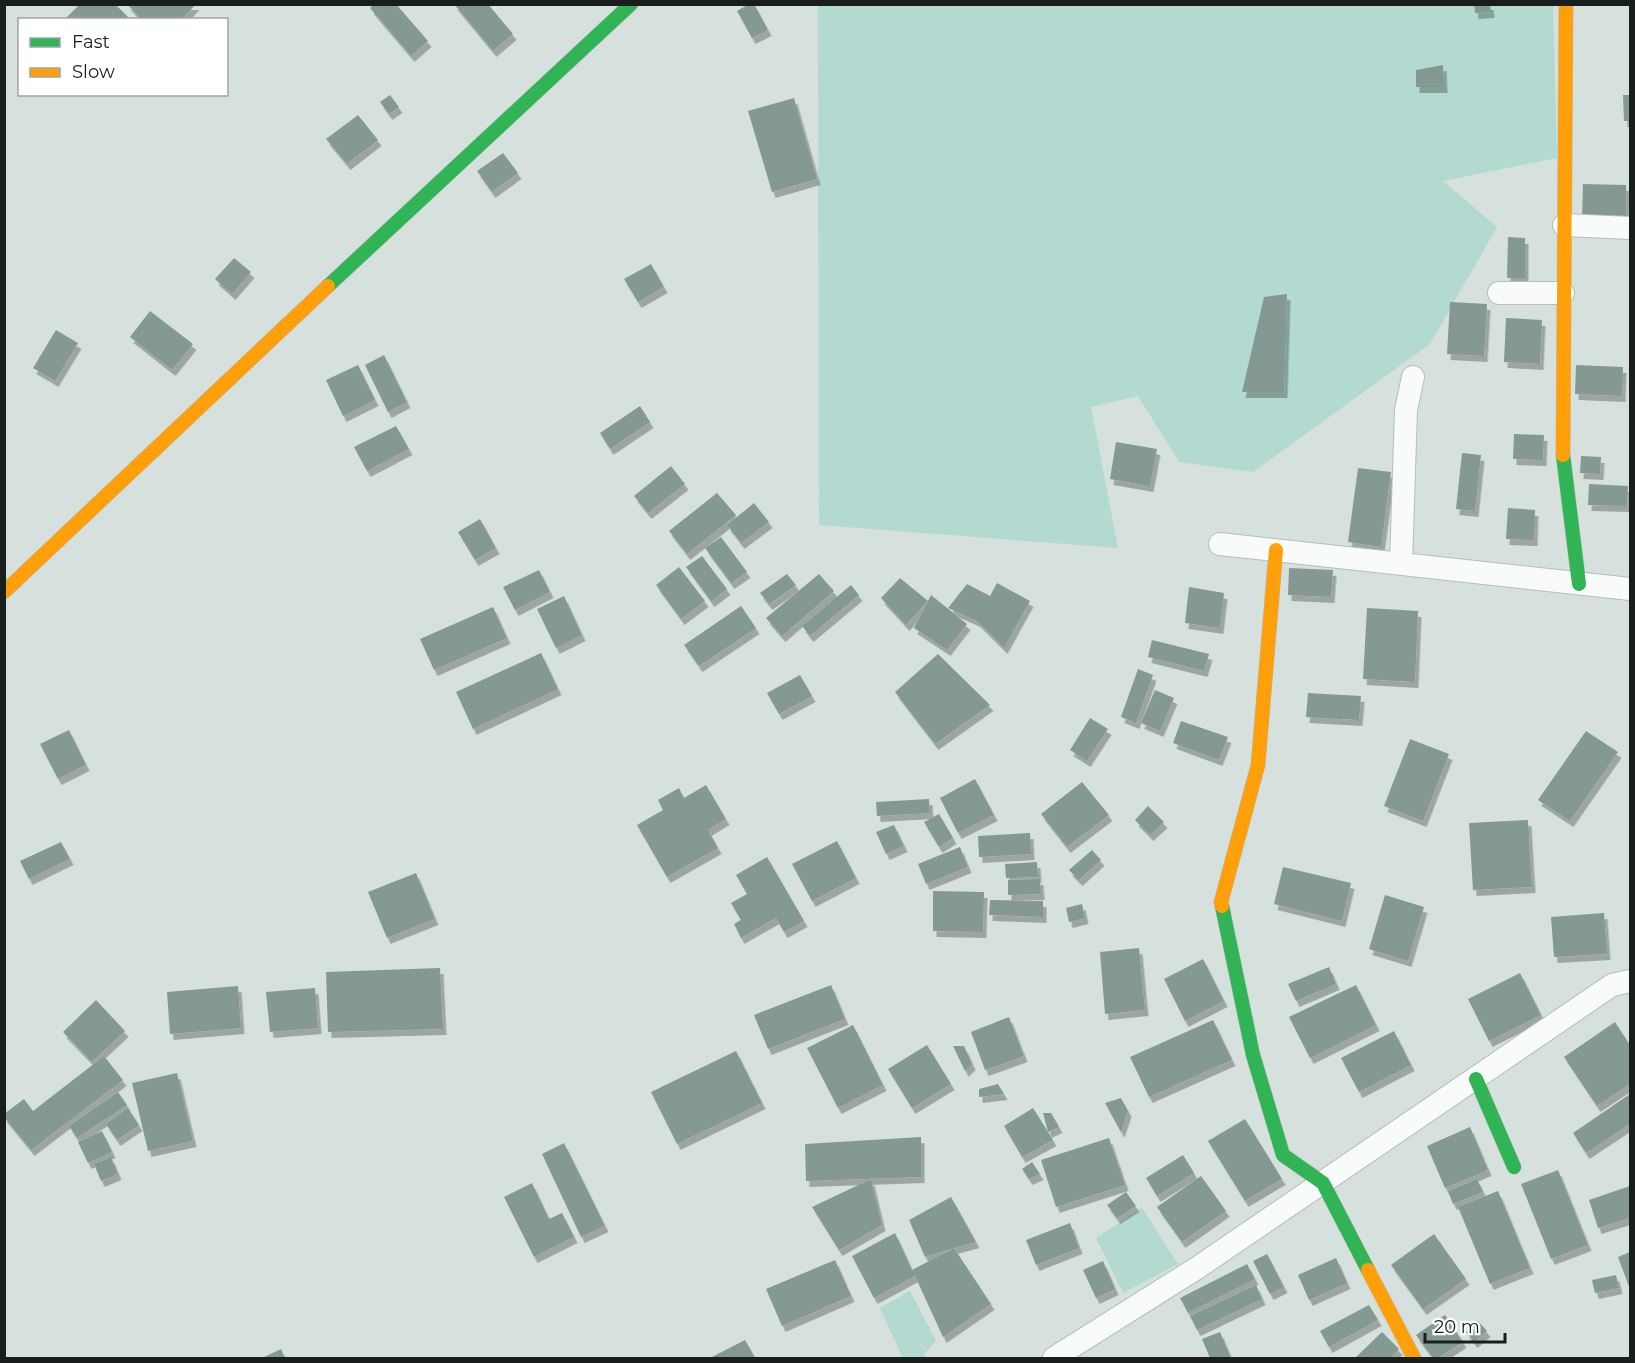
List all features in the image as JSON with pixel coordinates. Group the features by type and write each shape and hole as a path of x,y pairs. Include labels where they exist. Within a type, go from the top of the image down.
{"street":[{"path":"4,592 375,241 631,4"},
{"path":"1566,4 1562,445 1579,584"},
{"path":"1564,225 1630,228"},
{"path":"1499,293 1563,293"},
{"path":"1401,564 1406,410 1413,377"},
{"path":"1220,544 1630,590"},
{"path":"1276,550 1258,765 1221,902 1252,1055 1283,1155 1323,1183 1414,1359"},
{"path":"1054,1359 1197,1268 1612,986 1630,981"},
{"path":"1476,1079 1514,1167"}],"green space":[{"path":"818,5 1553,5 1557,158 1443,181 1497,227 1430,344 1253,472 1179,462 1138,396 1091,407 1118,548 819,525"},
{"path":"1142,1208 1178,1264 1123,1293 1096,1238"},
{"path":"910,1291 936,1341 924,1354 926,1358 903,1358 880,1308"}],"building":[{"path":"80,4 115,4 129,18 66,18"},
{"path":"127,4 196,4 183,18 140,18"},
{"path":"374,4 396,4 428,41 411,56 370,8"},
{"path":"454,4 488,4 513,34 493,51"},
{"path":"749,4 754,4 768,30 752,38 737,11"},
{"path":"1474,4 1490,4 1491,12 1475,13"},
{"path":"1443,65 1444,87 1416,87 1416,70"},
{"path":"390,95 399,107 389,114 380,102"},
{"path":"1623,95 1630,95 1630,121 1624,121"},
{"path":"794,98 817,179 772,192 748,111"},
{"path":"358,115 378,140 347,164 326,139"},
{"path":"503,153 518,173 492,192 477,171"},
{"path":"1583,184 1626,185 1626,219 1582,218"},
{"path":"1508,237 1525,238 1525,278 1507,278"},
{"path":"234,258 251,272 232,294 215,279"},
{"path":"651,264 664,287 638,302 624,279"},
{"path":"1287,294 1284,392 1242,392 1264,297"},
{"path":"1450,302 1487,304 1484,356 1447,354"},
{"path":"150,311 193,344 172,370 130,337"},
{"path":"1506,318 1542,320 1540,364 1504,362"},
{"path":"56,330 78,343 55,381 33,368"},
{"path":"384,355 407,402 388,412 365,365"},
{"path":"358,365 375,400 343,416 326,380"},
{"path":"1576,365 1623,367 1622,396 1575,394"},
{"path":"640,406 650,422 610,449 600,433"},
{"path":"396,426 409,449 367,471 354,447"},
{"path":"1514,434 1544,435 1543,460 1513,459"},
{"path":"1116,442 1157,449 1150,486 1110,479"},
{"path":"1462,453 1481,455 1475,511 1456,509"},
{"path":"1581,456 1601,457 1600,474 1580,473"},
{"path":"671,466 685,484 648,513 634,496"},
{"path":"1358,468 1391,472 1381,547 1348,542"},
{"path":"1589,484 1628,486 1627,506 1588,505"},
{"path":"717,493 736,515 687,554 669,531"},
{"path":"754,503 769,522 741,543 727,525"},
{"path":"1508,508 1535,510 1534,540 1506,539"},
{"path":"480,519 496,548 475,560 458,532"},
{"path":"721,537 747,572 731,583 705,548"},
{"path":"702,556 727,589 711,601 686,567"},
{"path":"679,567 705,601 681,619 656,585"},
{"path":"1289,568 1333,570 1331,597 1288,595"},
{"path":"539,570 550,592 515,610 503,587"},
{"path":"787,574 796,585 769,604 760,593"},
{"path":"819,574 834,591 782,636 766,618"},
{"path":"900,578 928,601 906,625 881,598"},
{"path":"997,583 1030,601 1004,648 977,621 948,608 967,584 990,596"},
{"path":"851,585 859,595 810,636 802,626"},
{"path":"1189,587 1224,593 1220,628 1185,623"},
{"path":"931,595 967,624 947,650 914,628"},
{"path":"564,596 582,635 556,648 537,609"},
{"path":"741,606 756,628 699,666 684,645"},
{"path":"493,607 507,638 434,670 420,639"},
{"path":"1367,608 1418,611 1415,682 1363,679"},
{"path":"1152,640 1209,654 1204,671 1148,657"},
{"path":"541,653 558,689 473,729 456,692"},
{"path":"938,654 990,705 935,744 895,692"},
{"path":"1138,669 1153,675 1136,723 1121,717"},
{"path":"800,675 812,696 779,714 767,693"},
{"path":"1155,690 1174,698 1160,731 1141,723"},
{"path":"1308,693 1361,696 1359,720 1306,717"},
{"path":"1090,718 1108,729 1087,761 1070,750"},
{"path":"1181,721 1228,737 1219,760 1173,743"},
{"path":"69,730 86,765 58,779 40,744"},
{"path":"1586,731 1618,752 1570,821 1538,800"},
{"path":"1410,739 1449,754 1423,821 1384,806"},
{"path":"975,779 994,815 958,833 940,798"},
{"path":"1082,782 1109,815 1067,847 1041,814"},
{"path":"706,785 726,819 708,830 718,848 667,877 637,825 663,810 658,800 679,788 684,798"},
{"path":"929,799 930,813 877,816 876,802"},
{"path":"1148,806 1164,822 1150,835 1135,820"},
{"path":"939,814 953,838 939,847 924,822"},
{"path":"1528,820 1532,887 1473,890 1469,823"},
{"path":"894,825 904,846 886,854 876,832"},
{"path":"1030,833 1031,854 979,857 978,836"},
{"path":"837,841 856,878 812,901 792,864"},
{"path":"61,842 70,859 29,879 20,861"},
{"path":"960,847 968,867 926,884 918,864"},
{"path":"1092,850 1101,860 1079,880 1069,870"},
{"path":"767,857 804,921 784,932 776,918 741,938 734,924 741,920 731,903 747,894 736,875"},
{"path":"1037,862 1038,877 1006,878 1005,864"},
{"path":"1283,867 1351,883 1342,921 1274,904"},
{"path":"416,873 435,919 387,938 368,892"},
{"path":"1040,879 1041,894 1008,895 1008,880"},
{"path":"933,891 984,892 983,932 933,931"},
{"path":"1385,895 1424,907 1408,961 1369,949"},
{"path":"990,900 1043,901 1043,917 989,915"},
{"path":"1082,904 1085,918 1069,922 1066,908"},
{"path":"1604,913 1607,954 1554,957 1551,917"},
{"path":"1139,948 1145,1010 1105,1014 1100,952"},
{"path":"1203,959 1224,1001 1185,1021 1164,979"},
{"path":"1329,967 1336,984 1296,1001 1288,984"},
{"path":"440,968 443,1029 328,1032 326,972"},
{"path":"1520,973 1541,1015 1489,1041 1468,999"},
{"path":"831,985 845,1019 768,1049 754,1015"},
{"path":"1356,985 1376,1025 1310,1058 1289,1017"},
{"path":"238,986 241,1028 170,1034 167,992"},
{"path":"315,988 318,1028 270,1032 266,992"},
{"path":"96,1000 125,1031 92,1062 63,1032"},
{"path":"1009,1017 1024,1056 985,1070 971,1032"},
{"path":"1213,1020 1232,1060 1149,1097 1130,1057"},
{"path":"1615,1022 1630,1045 1630,1084 1597,1106 1564,1057"},
{"path":"853,1025 883,1085 838,1108 807,1048"},
{"path":"1394,1031 1411,1065 1359,1092 1341,1058"},
{"path":"927,1045 951,1084 912,1108 888,1069"},
{"path":"953,1046 964,1046 972,1064 965,1071"},
{"path":"736,1051 762,1103 677,1144 651,1092"},
{"path":"104,1056 123,1080 31,1150 4,1117 4,1114 24,1099 33,1111"},
{"path":"177,1073 193,1141 148,1151 132,1083"},
{"path":"998,1084 1004,1094 979,1097 979,1089"},
{"path":"118,1092 127,1105 77,1138 69,1126"},
{"path":"1630,1094 1630,1124 1586,1153 1573,1133"},
{"path":"1121,1098 1128,1111 1121,1132 1105,1103"},
{"path":"128,1108 139,1125 117,1140 106,1124"},
{"path":"1033,1108 1053,1140 1022,1157 1004,1126"},
{"path":"1043,1113 1051,1113 1059,1127 1048,1132"},
{"path":"1245,1119 1282,1179 1245,1201 1208,1141"},
{"path":"1470,1127 1488,1170 1445,1188 1427,1146"},
{"path":"102,1131 112,1152 88,1163 78,1142"},
{"path":"921,1137 921,1177 806,1181 805,1144"},
{"path":"1109,1138 1125,1185 1056,1207 1041,1160"},
{"path":"564,1143 605,1226 581,1237 542,1154"},
{"path":"1183,1155 1194,1173 1157,1196 1146,1178"},
{"path":"111,1157 118,1174 101,1181 94,1164"},
{"path":"1032,1162 1040,1174 1029,1179 1022,1169"},
{"path":"1558,1170 1588,1245 1551,1259 1521,1184"},
{"path":"1201,1176 1226,1211 1182,1242 1157,1207"},
{"path":"871,1179 882,1225 839,1250 812,1207"},
{"path":"1477,1179 1483,1192 1453,1204 1448,1191"},
{"path":"532,1183 549,1219 562,1213 574,1237 534,1257 504,1197"},
{"path":"1630,1186 1630,1218 1598,1228 1589,1200"},
{"path":"1498,1191 1530,1268 1490,1284 1458,1207"},
{"path":"1126,1192 1136,1206 1117,1218 1107,1205"},
{"path":"951,1197 976,1242 925,1257 909,1220"},
{"path":"1070,1223 1079,1248 1036,1265 1026,1240"},
{"path":"895,1233 912,1270 954,1248 991,1304 943,1337 915,1276 874,1298 852,1256"},
{"path":"1434,1234 1466,1279 1423,1309 1391,1265"},
{"path":"1630,1252 1630,1289 1618,1257"},
{"path":"1267,1254 1284,1287 1270,1294 1253,1261"},
{"path":"1336,1258 1347,1283 1309,1300 1298,1275"},
{"path":"835,1260 851,1296 782,1326 766,1289"},
{"path":"1103,1261 1115,1289 1096,1298 1083,1270"},
{"path":"1247,1264 1255,1279 1188,1313 1180,1298"},
{"path":"1616,1275 1619,1288 1595,1293 1592,1280"},
{"path":"1256,1285 1262,1299 1197,1330 1190,1316"},
{"path":"1369,1305 1378,1320 1329,1347 1320,1331"},
{"path":"1445,1315 1463,1342 1438,1358 1433,1358 1416,1335"},
{"path":"1478,1321 1487,1331 1474,1342 1466,1332"},
{"path":"1220,1332 1231,1358 1210,1358 1202,1339"},
{"path":"1382,1332 1399,1349 1390,1358 1355,1358"},
{"path":"745,1340 755,1358 710,1358"},
{"path":"281,1349 285,1358 262,1358"}],"traffic: fast":[{"path":"328,286 631,4"},
{"path":"1563,455 1579,584"},
{"path":"1222,906 1253,1055 1283,1155 1323,1183 1368,1270"},
{"path":"1476,1079 1514,1167"}],"traffic: slow":[{"path":"1563,455 1566,4"},
{"path":"4,592 328,286"},
{"path":"1222,906 1221,902 1258,765 1276,550"},
{"path":"1368,1270 1414,1358"}]}
